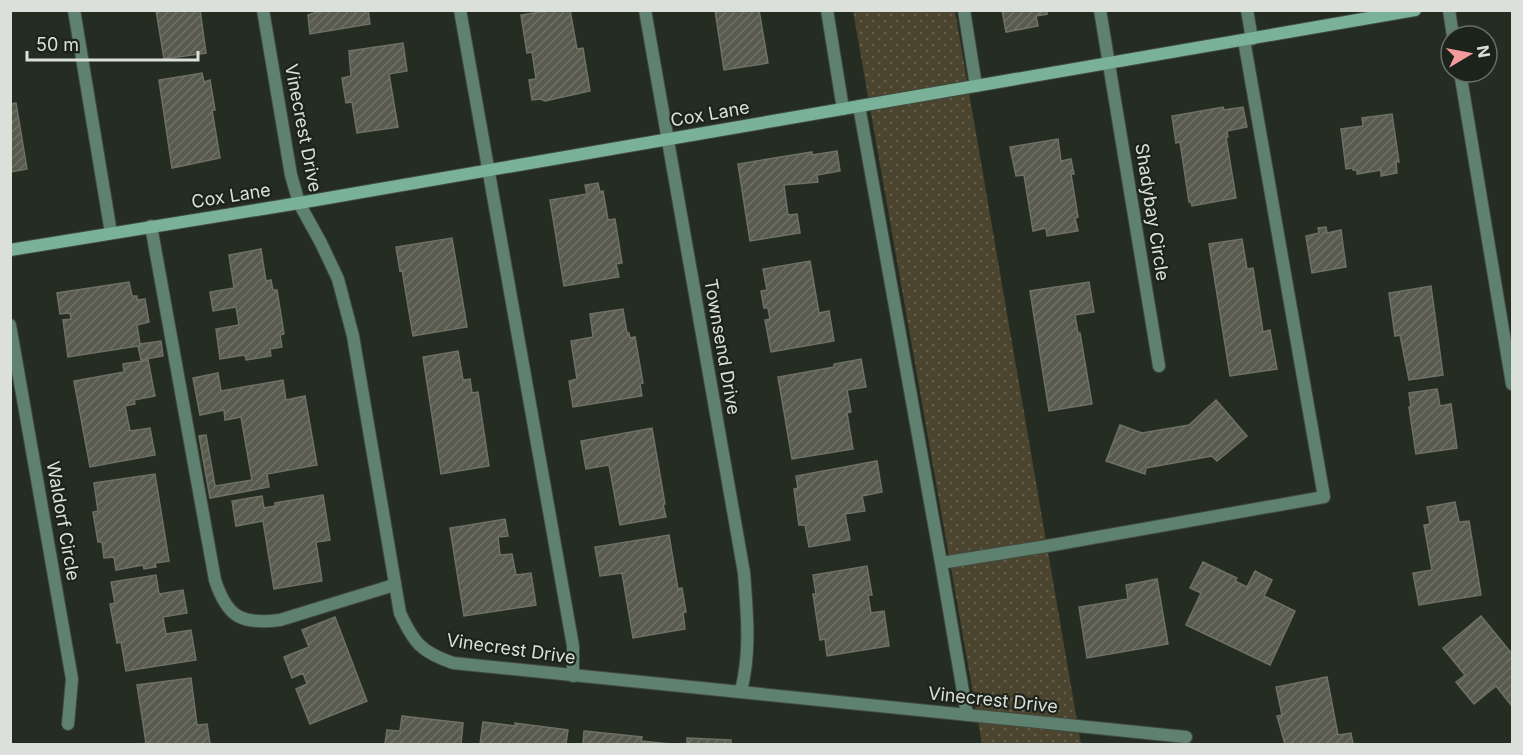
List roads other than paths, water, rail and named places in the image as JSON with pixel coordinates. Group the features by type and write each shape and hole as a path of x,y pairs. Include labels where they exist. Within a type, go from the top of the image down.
{"street":[{"path":"74,10 111,233"},
{"name":"Vinecrest Drive","path":"263,10 291,176 299,203 338,279 353,336 399,613 410,635 421,647 434,656 453,663 1186,737"},
{"path":"460,10 573,646 573,676"},
{"name":"Townsend Drive","path":"645,10 744,573 748,623 747,670 741,691"},
{"path":"827,10 843,109"},
{"path":"964,10 976,86"},
{"name":"Shadybay Circle","path":"1100,10 1159,366"},
{"path":"941,563 1324,497 1248,39 1247,10"},
{"name":"Cox Lane","path":"10,250 299,203 1414,10"},
{"path":"1462,84 1512,384"},
{"path":"860,106 967,715"},
{"path":"151,226 214,580 221,600 232,614 246,621 263,622 279,620 394,585"},
{"name":"Waldorf Circle","path":"10,325 72,679 68,724"}]}
